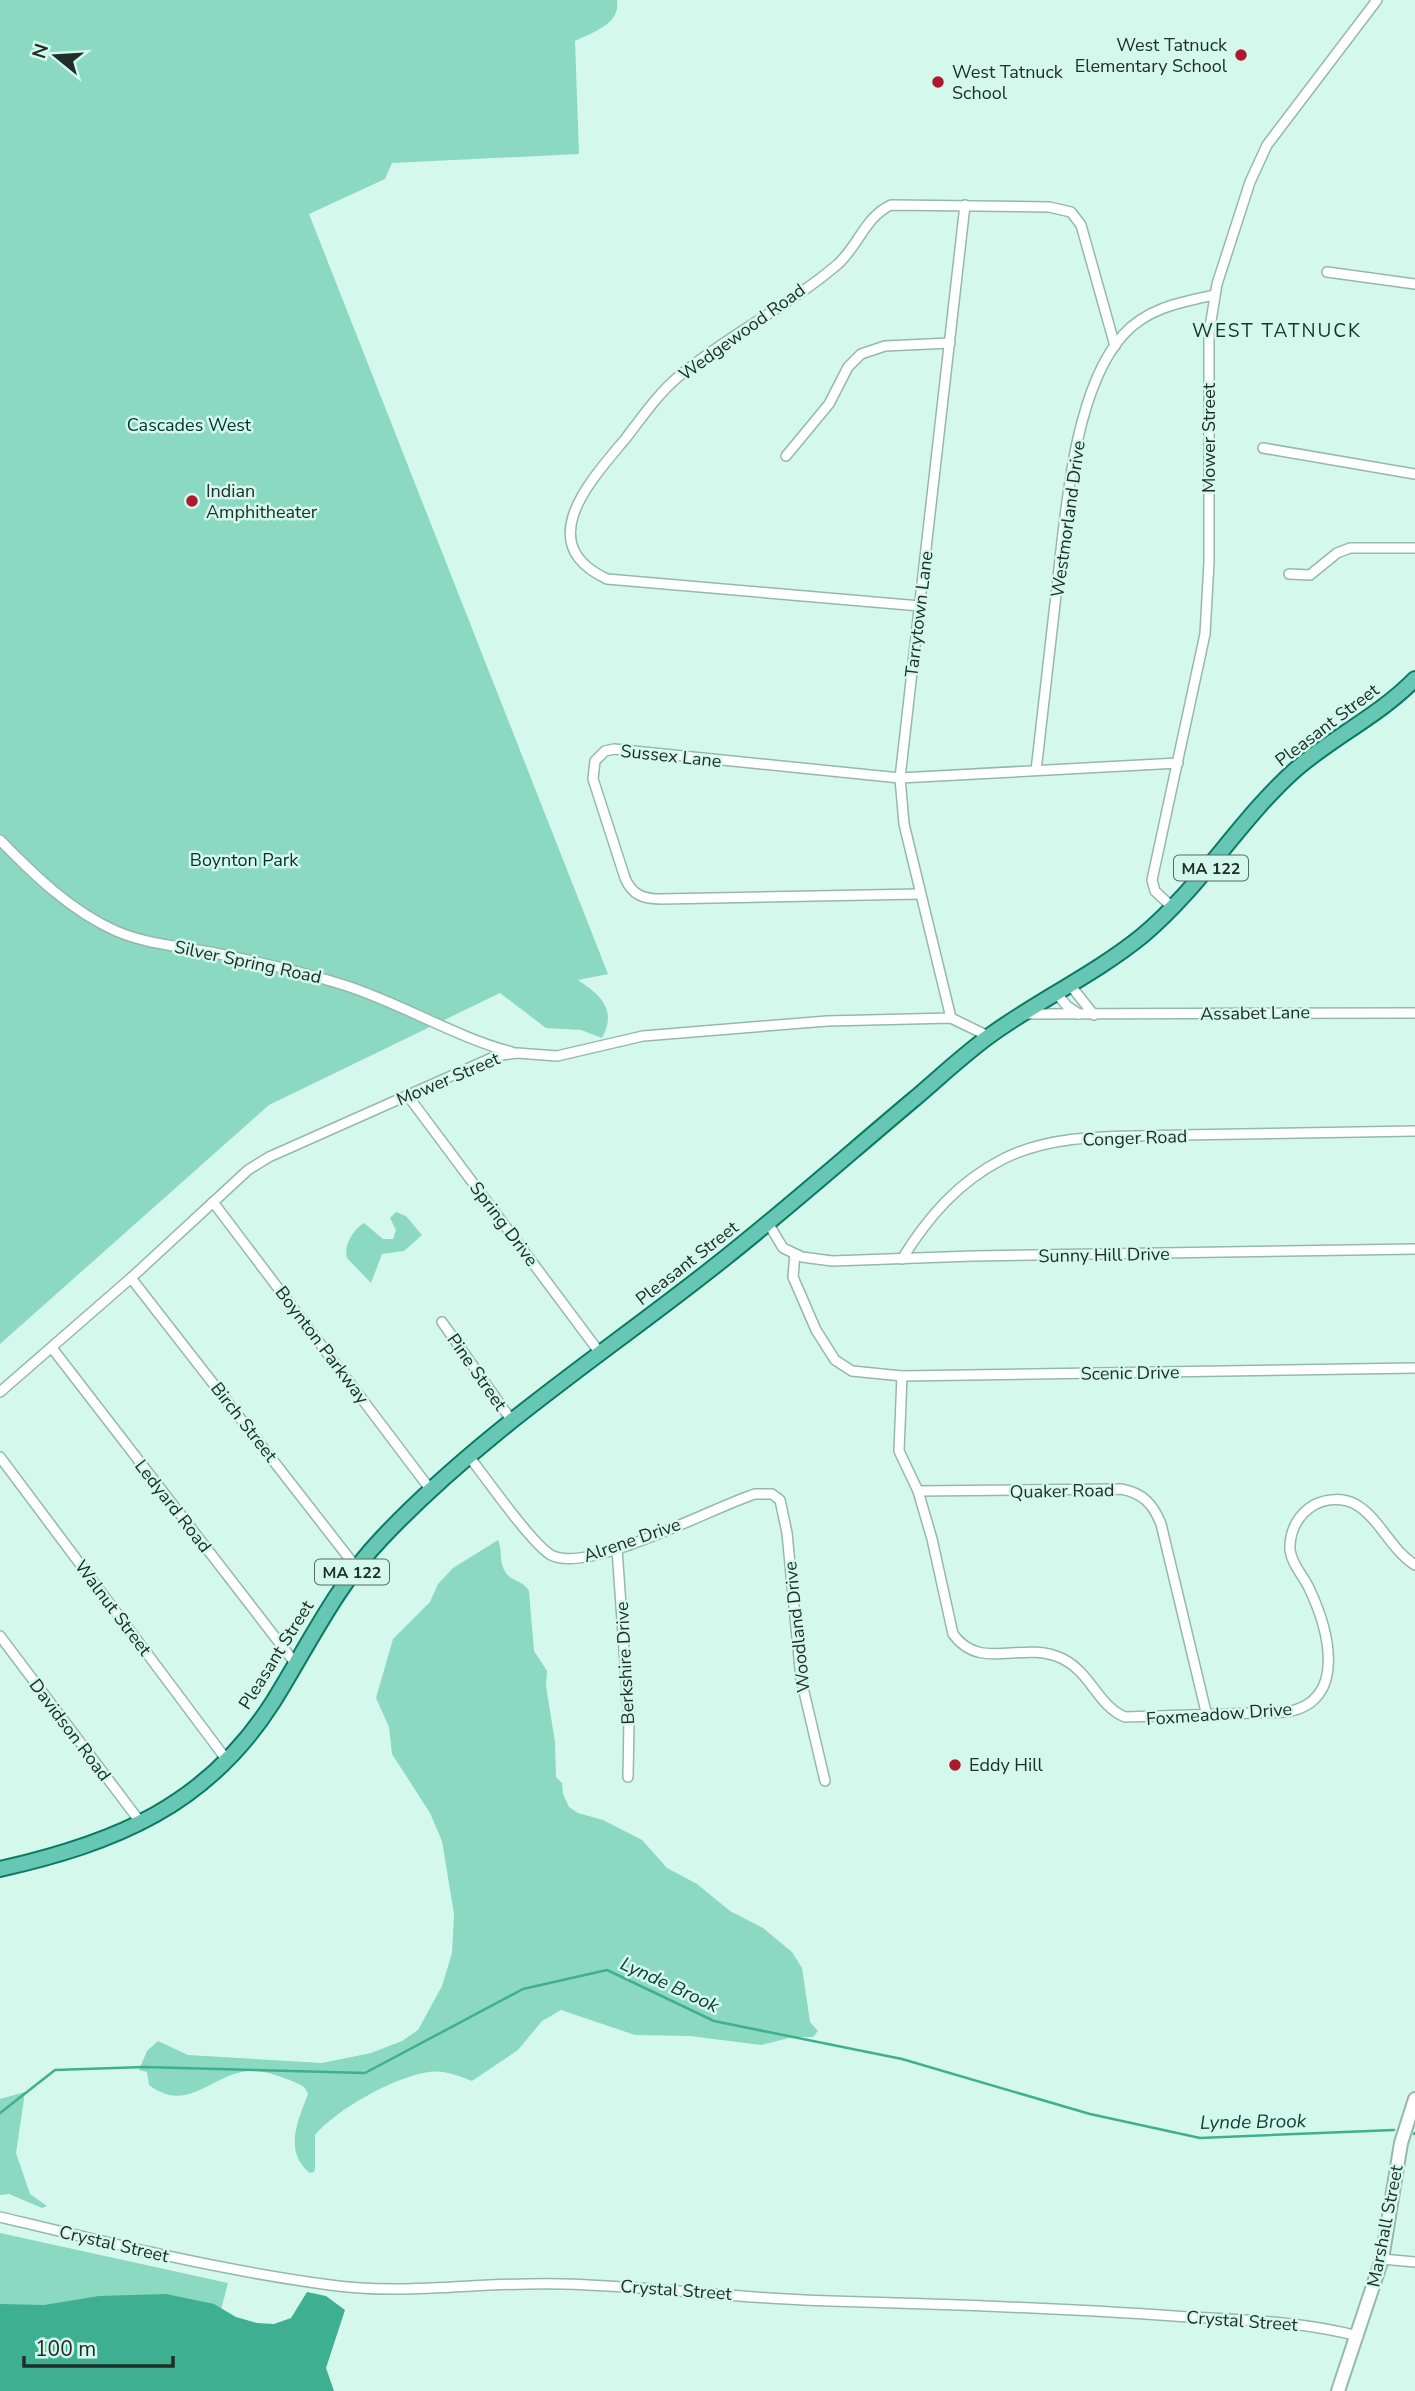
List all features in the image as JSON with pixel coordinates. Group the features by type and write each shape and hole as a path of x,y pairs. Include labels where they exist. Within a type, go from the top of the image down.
{"main road":[{"name":"Pleasant Street","path":"0,1869 86,1847 141,1823 195,1788 226,1759 271,1705 356,1567 430,1489 468,1455 768,1223 989,1036 1071,986 1142,936 1173,908 1209,869 1264,801 1293,772 1325,746 1385,705 1415,679"}],"street":[{"name":"Mower Street","path":"1173,908 1155,891 1152,880 1207,620 1209,346 1214,295 1250,181 1266,145 1377,0"},
{"name":"Wedgewood Road","path":"920,606 607,579 581,560 572,540 571,519 585,487 674,381 839,263 877,214 895,205 1054,207 1075,215 1083,232 1115,346"},
{"name":"Tarrytown Lane","path":"951,1018 904,824 900,778 965,205"},
{"path":"1327,272 1415,284"},
{"name":"Westmorland Drive","path":"1036,770 1075,455 1096,384 1115,346 1130,328 1173,304 1214,295"},
{"path":"786,456 829,404 856,357 867,350 885,346 950,343"},
{"path":"1263,448 1415,474"},
{"path":"1289,574 1310,575 1337,553 1350,548 1415,548"},
{"name":"Sussex Lane","path":"920,894 644,898 634,892 627,883 592,772 599,755 614,749 900,778 1178,763"},
{"name":"Silver Spring Road","path":"0,840 55,892 115,931 150,942 268,963 313,975 408,1009 480,1042 517,1053"},
{"path":"1071,986 1094,1015"},
{"path":"1058,994 1070,1009 1082,1015"},
{"name":"Assabet Lane","path":"1022,1014 1415,1013"},
{"name":"Mower Street","path":"0,1392 131,1278 248,1170 269,1157 496,1056 517,1053 557,1056 643,1036 733,1027 951,1018 989,1036"},
{"name":"Spring Drive","path":"408,1096 600,1353"},
{"name":"Conger Road","path":"902,1259 920,1230 953,1192 1003,1159 1031,1148 1059,1142 1124,1136 1415,1131"},
{"name":"Boynton Parkway","path":"213,1202 430,1489"},
{"path":"768,1223 783,1248 794,1254"},
{"name":"Sunny Hill Drive","path":"794,1254 832,1262 1415,1249"},
{"name":"Scenic Drive","path":"794,1254 793,1277 816,1330 835,1360 845,1368 902,1376 1415,1368"},
{"name":"Birch Street","path":"131,1278 356,1567"},
{"name":"Pine Street","path":"442,1322 512,1421"},
{"name":"Ledyard Road","path":"52,1348 295,1664"},
{"name":"Foxmeadow Drive","path":"902,1376 899,1451 918,1492 940,1567 949,1624 964,1646 985,1655 1027,1650 1056,1656 1083,1673 1109,1708 1125,1717 1294,1711 1313,1701 1326,1683 1329,1654 1312,1596 1294,1563 1290,1548 1294,1527 1308,1509 1335,1500 1357,1505 1368,1514 1395,1549 1415,1565"},
{"name":"Alrene Drive","path":"468,1455 551,1555 578,1560 617,1549 755,1494"},
{"name":"Walnut Street","path":"0,1457 226,1759"},
{"name":"Quaker Road","path":"918,1492 1121,1489 1150,1503 1161,1524 1207,1716"},
{"name":"Woodland Drive","path":"755,1494 772,1494 780,1500 785,1510 801,1679 825,1781"},
{"name":"Berkshire Drive","path":"617,1549 629,1720 628,1777"},
{"name":"Davidson Road","path":"0,1636 141,1823"},
{"name":"Marshall Street","path":"1338,2391 1382,2259 1399,2154 1415,2099"},
{"name":"Crystal Street","path":"0,2217 124,2247 330,2286 383,2289 494,2283 586,2285 825,2301 990,2305 1272,2322 1327,2328 1358,2336"},
{"path":"1382,2259 1415,2262"}],"green space":[{"path":"0,0 617,0 617,8 615,15 604,26 575,41 579,154 392,163 385,179 309,214 608,974 578,980 604,1003 608,1019 602,1038 581,1030 546,1028 500,993 269,1105 0,1344"},
{"path":"396,1212 406,1216 422,1235 404,1251 382,1254 371,1283 347,1258 348,1243 353,1233 364,1223 383,1239 393,1239 396,1230 390,1218"},
{"path":"498,1540 506,1573 529,1591 534,1651 547,1671 546,1686 555,1742 556,1777 562,1783 563,1794 569,1807 578,1813 603,1820 642,1840 667,1868 697,1884 730,1911 763,1928 792,1952 802,1968 810,2022 818,2031 813,2037 793,2037 761,2045 690,2036 635,2035 561,2010 542,2021 518,2050 472,2081 456,2075 429,2072 383,2087 352,2105 315,2135 315,2168 314,2172 310,2173 302,2165 295,2146 297,2125 308,2094 302,2086 272,2074 250,2071 236,2073 200,2090 176,2096 163,2093 149,2085 147,2072 139,2070 147,2051 158,2041 188,2055 322,2063 371,2053 402,2041 418,2030 442,1986 452,1953 454,1914 442,1841 430,1813 392,1754 389,1727 376,1698 393,1639 430,1602 438,1584 453,1568"},
{"path":"25,2092 16,2153 30,2194 47,2206 42,2208 9,2194 0,2195 0,2099"},
{"path":"0,2233 228,2283 221,2310 0,2316"}],"shaded area":[{"path":"307,2292 326,2296 345,2310 326,2368 334,2391 0,2391 0,2304 44,2305 99,2296 166,2294 214,2304 236,2317 257,2323 274,2324 291,2318"}],"waterway":[{"name":"Lynde Brook","path":"0,2113 55,2070 144,2067 365,2073 523,1989 607,1970 714,2021 902,2059 1090,2114 1200,2138 1394,2130"}],"place":[{"name":"West Tatnuck Elementary School","path":"1241,55"},
{"name":"West Tatnuck School","path":"938,82"},
{"name":"Indian Amphitheater","path":"192,501"},
{"name":"Eddy Hill","path":"955,1765"}],"district":[{"name":"WEST TATNUCK","path":"1277,330"}],"park label":[{"name":"Cascades West","path":"189,425"},
{"name":"Boynton Park","path":"244,860"}]}
